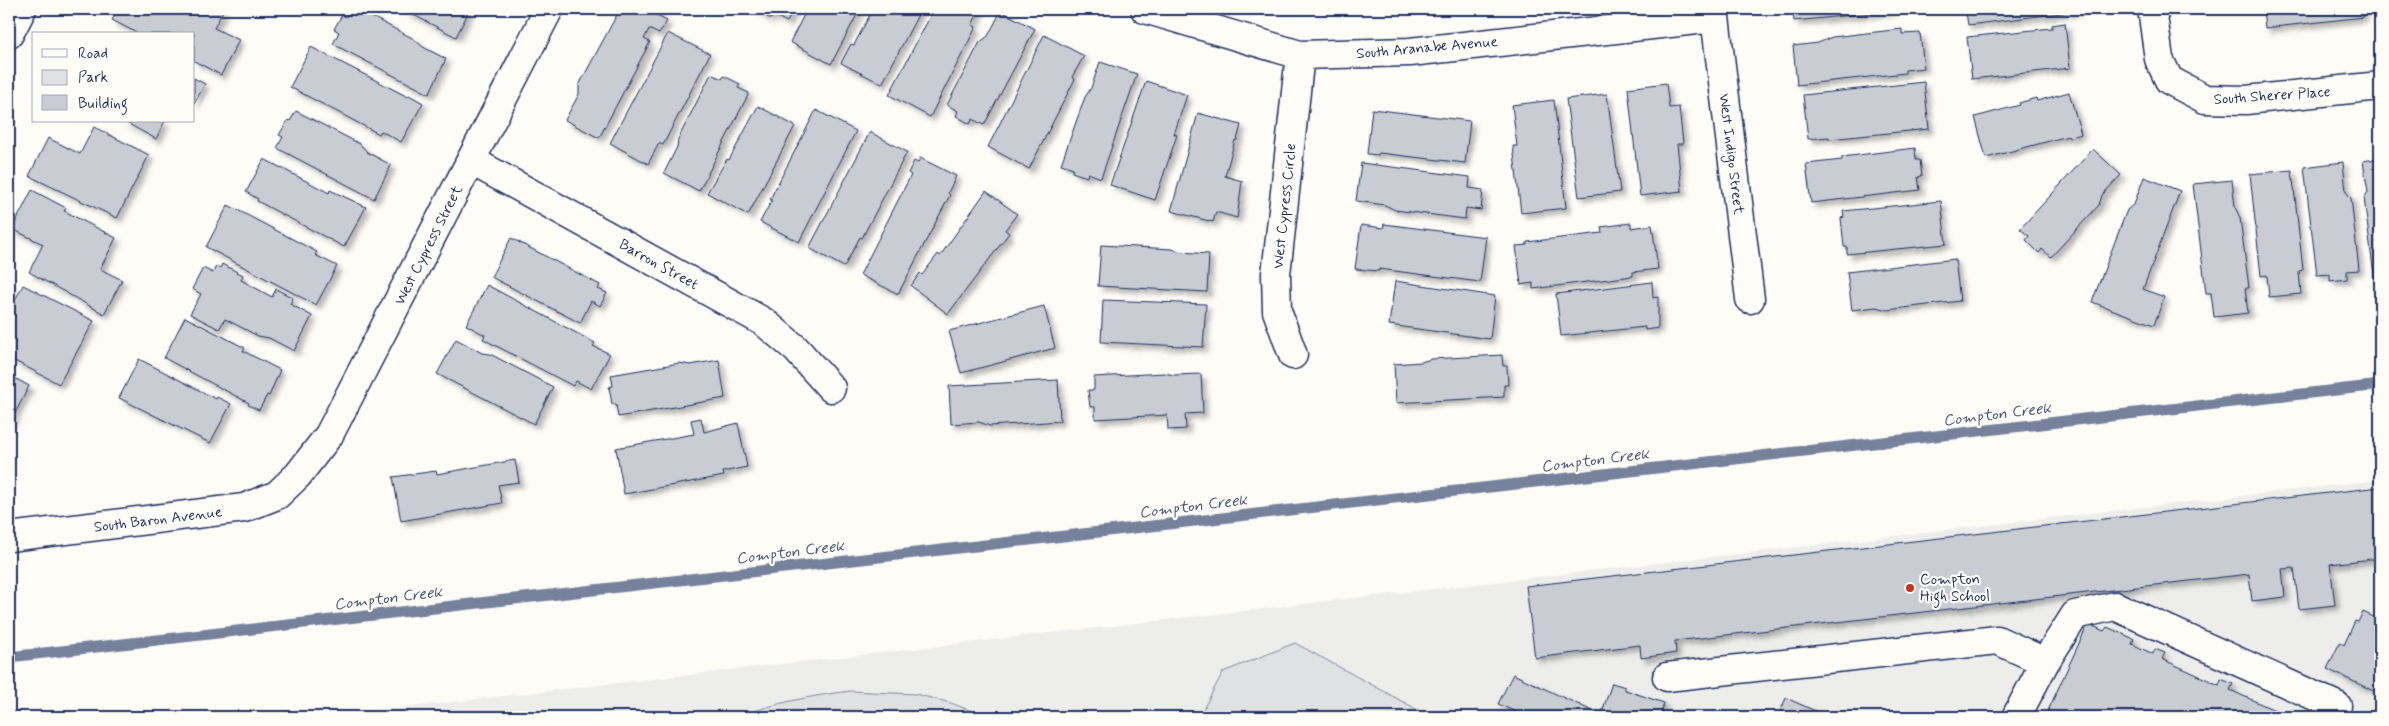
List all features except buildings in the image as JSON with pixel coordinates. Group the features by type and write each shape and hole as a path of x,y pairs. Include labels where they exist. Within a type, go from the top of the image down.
{"street":[{"path":"9,34 22,9"},
{"name":"West Cypress Street","path":"298,475 329,435 549,9"},
{"name":"South Aranabe Avenue","path":"1146,9 1300,55 1410,52 1714,14"},
{"name":"South Sherer Place","path":"2152,9 2159,59 2169,80 2205,99 2246,100 2380,86"},
{"name":"West Indigo Street","path":"1714,14 1750,299"},
{"name":"West Cypress Circle","path":"1293,355 1277,311 1276,274 1300,55"},
{"name":"Barron Street","path":"472,160 764,322 796,349 831,388"},
{"name":"South Baron Avenue","path":"9,537 244,508 277,495 298,475"},
{"path":"2016,717 2045,662 2075,615 2115,606 2337,706"},
{"path":"1667,677 1997,640 2045,662"}],"shaded area":[{"name":"Compton High School","path":"2380,480 2380,697 2371,717 322,717"}],"green space":[{"path":"1295,643 1431,717 1199,717 1223,672"},
{"path":"850,691 915,694 951,703 987,717 737,717 792,701"}],"waterway":[{"name":"Compton Creek","path":"9,657 2380,385"}],"place":[{"name":"Compton High School","path":"1910,588"}]}
